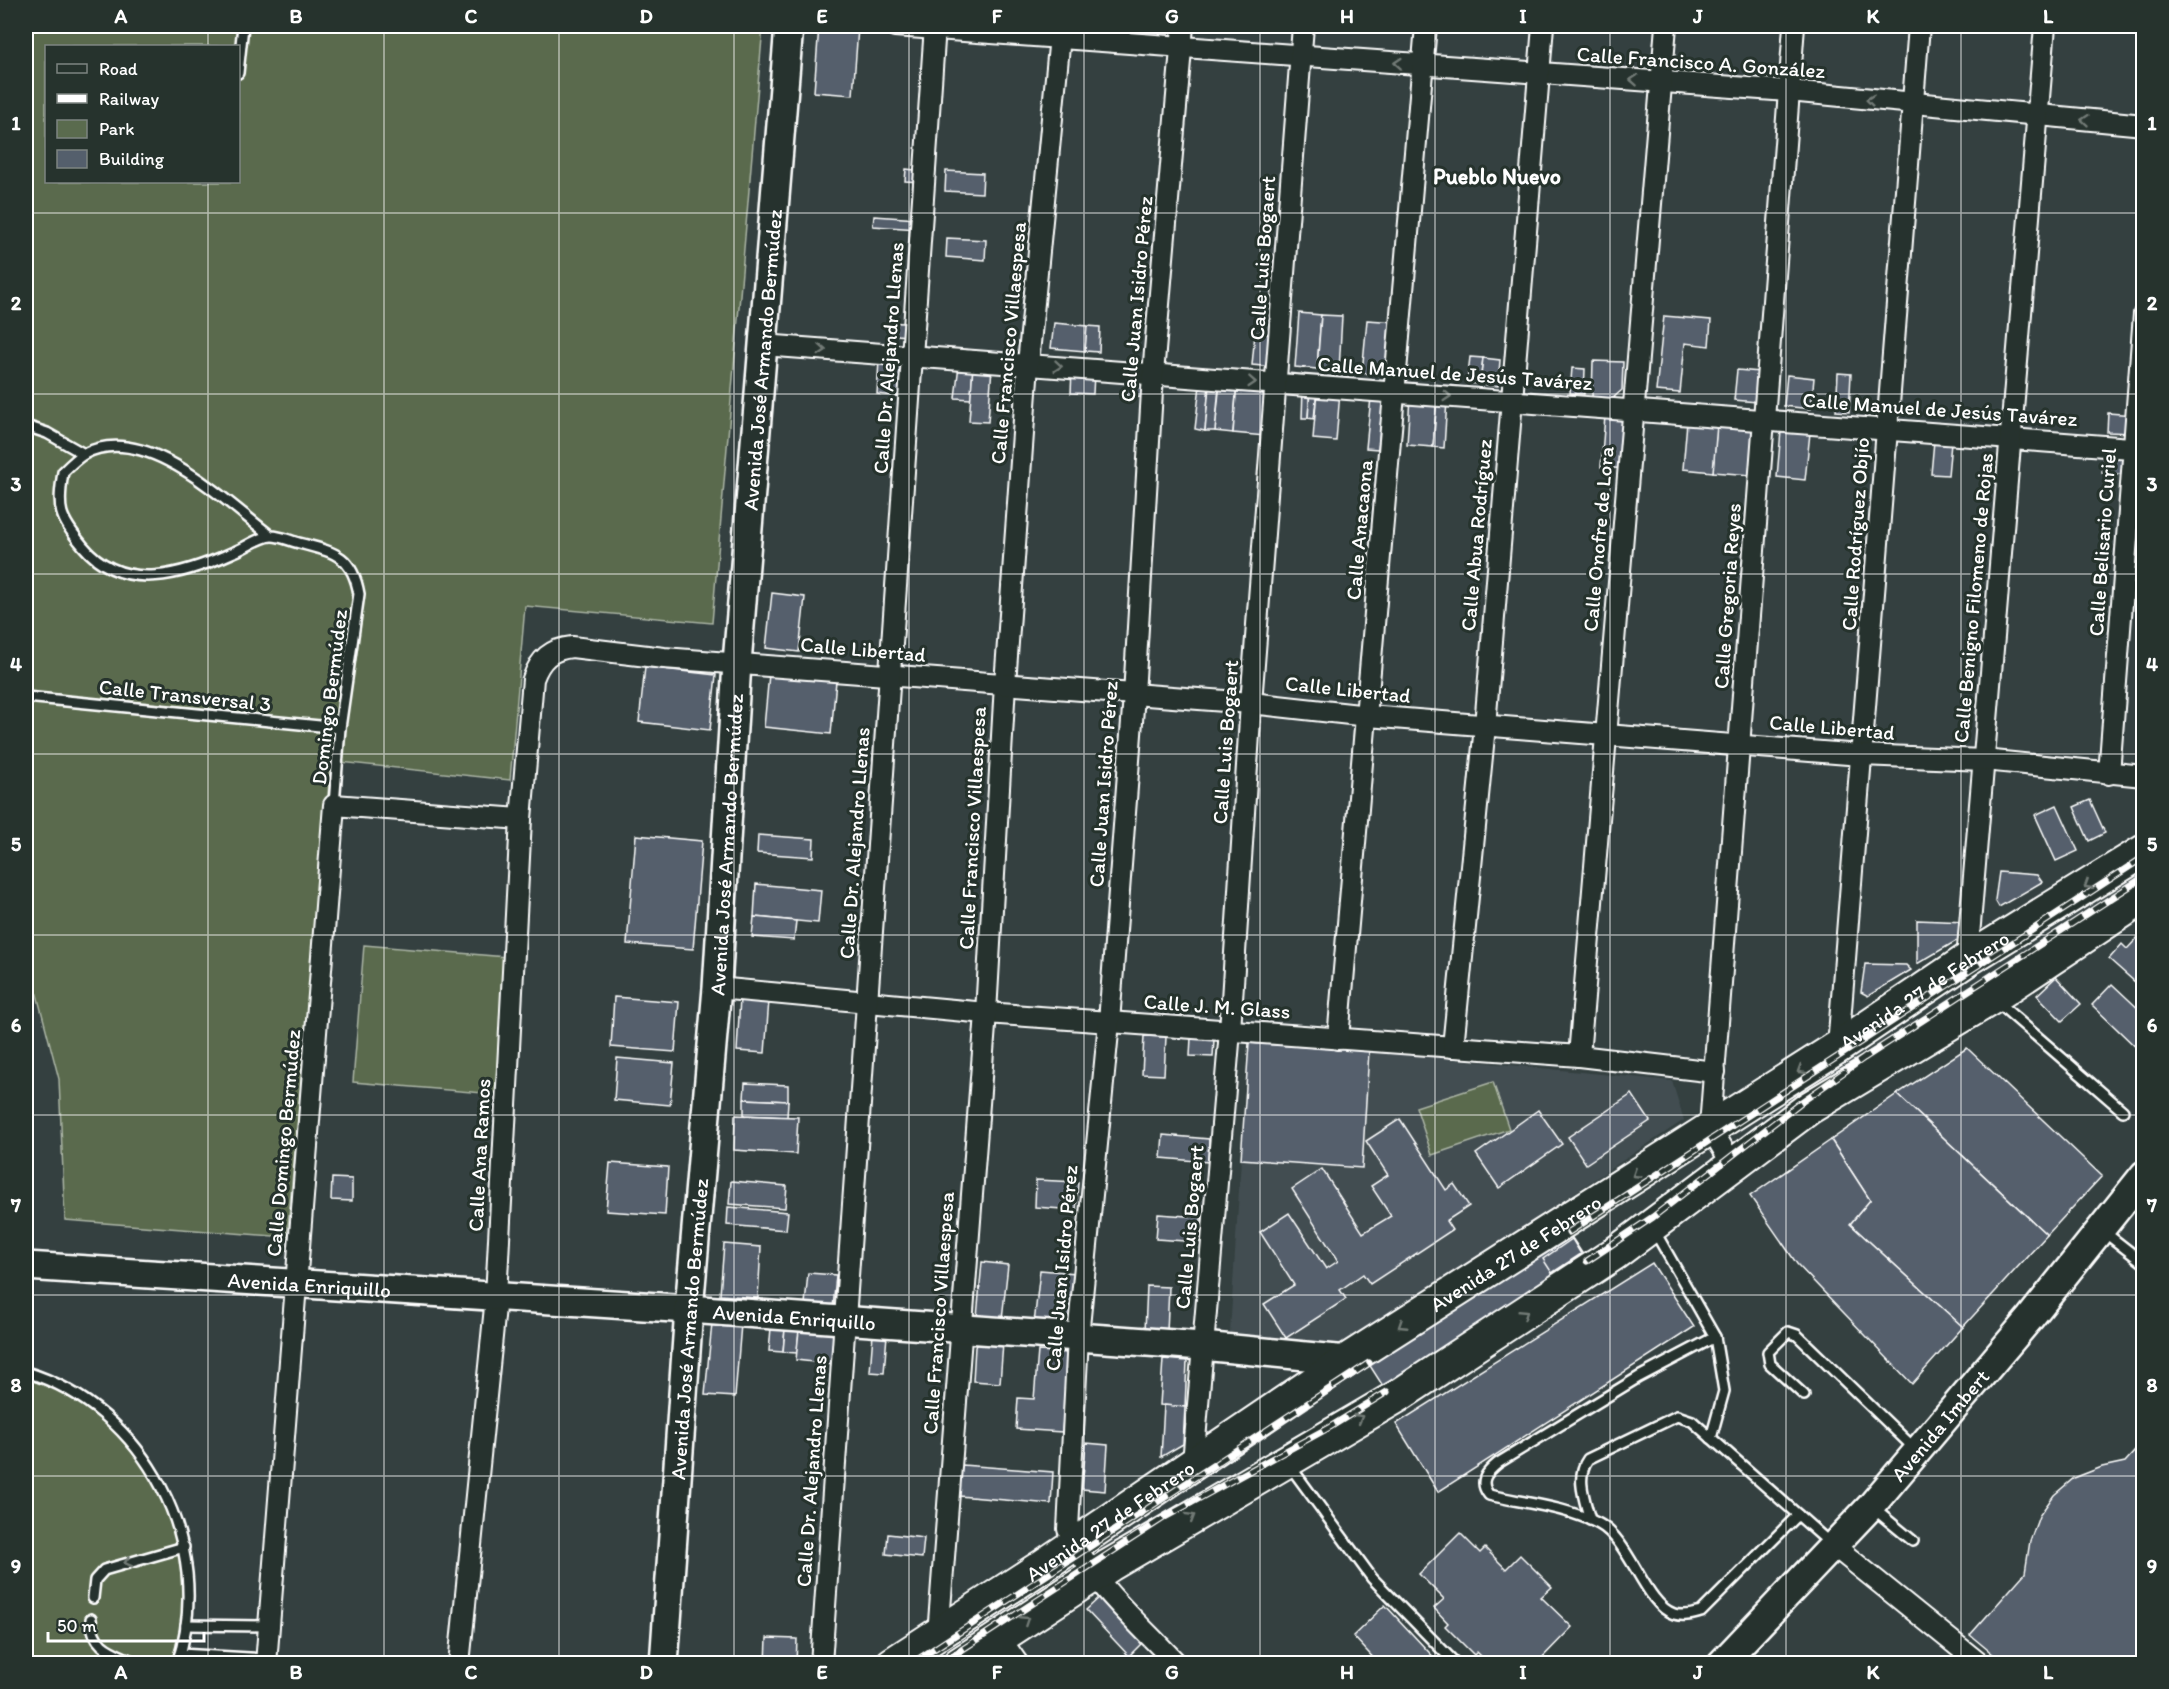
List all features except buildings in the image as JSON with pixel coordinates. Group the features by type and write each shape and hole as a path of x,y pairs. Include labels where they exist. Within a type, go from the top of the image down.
{"main road":[{"name":"Avenida 27 de Febrero","path":"892,1664 1074,1545 1347,1360 1710,1126 1838,1047 1967,960 2142,851"},
{"name":"Avenida 27 de Febrero","path":"959,1664 1094,1575 1398,1396 1614,1254 1809,1108 1992,998 2144,897"}],"street":[{"name":"Avenida José Armando Bermúdez","path":"664,1664 689,1309 717,988 737,663 789,26"},
{"name":"Calle Francisco A. González","path":"895,26 1061,32 1181,47 1789,92 2144,125"},
{"name":"Calle Juan Isidro Pérez","path":"1074,1545 1068,1529 1077,1337 1109,1022 1134,695 1153,375 1183,26"},
{"name":"Calle Luis Bogaert","path":"1192,1463 1230,1031 1251,703 1303,26"},
{"name":"Calle Anacaona","path":"1338,1039 1368,716 1426,26"},
{"name":"Calle Abua Rodríguez","path":"1453,1047 1485,726 1510,401 1543,26"},
{"name":"Calle Onofre de Lora","path":"1579,1056 1666,26"},
{"name":"Calle Gregoria Reyes","path":"1710,1126 1794,26"},
{"name":"Calle Rodríguez Objío","path":"1838,1047 1919,26"},
{"name":"Calle Benigno Filomeno de Rojas","path":"1967,960 2045,26"},
{"name":"Calle Dr. Alejandro Llenas","path":"821,1664 935,27"},
{"name":"Calle Francisco Villaespesa","path":"938,1635 986,1013 1005,684 1028,364 1061,32"},
{"name":"Calle Belisario Curiel","path":"2109,774 2138,448 2144,314"},
{"name":"Calle Manuel de Jesús Tavárez","path":"763,345 2138,448"},
{"name":"Calle Libertad","path":"550,654 559,649 572,647 664,658 1251,703 1485,726 1740,743 1861,755 1984,760 2144,776"},
{"name":"Calle Ana Ramos","path":"459,1664 496,1297 521,819 533,679 537,668 550,654"},
{"path":"334,806 521,819"},
{"name":"Calle Domingo Bermúdez","path":"266,1661 334,806"},
{"name":"Calle J. M. Glass","path":"717,988 986,1013 1579,1056 1715,1072"},
{"path":"1710,1126 1732,1164"},
{"name":"Avenida Imbert","path":"1721,1664 1871,1506 2101,1230 2144,1175"},
{"name":"Avenida Enriquillo","path":"26,1266 689,1309 1202,1346 1347,1360"},
{"path":"1074,1545 1094,1575 1177,1664"},
{"path":"1834,1546 1980,1664"},
{"path":"999,1636 1018,1664"}],"lane":[{"path":"240,54 243,26"},
{"path":"26,426 46,433 84,454"},
{"path":"121,447 157,455 188,471 271,536 182,573 136,575 107,567 92,556 64,523 59,498 63,472 84,454 121,447"},
{"name":"Domingo Bermúdez","path":"271,536 334,552 345,560 352,571 359,594 340,728 334,806"},
{"name":"Calle Transversal 3","path":"26,697 340,728"},
{"path":"1992,998 2123,1111"},
{"path":"1652,1226 1715,1337 1724,1391 1711,1438"},
{"path":"2101,1230 2144,1263"},
{"path":"1804,1395 1770,1364 1768,1352 1788,1332 1797,1335 1917,1452"},
{"path":"1715,1337 1639,1377 1498,1463 1488,1472 1482,1482 1489,1495 1590,1520 1612,1533 1661,1605 1674,1614 1687,1616 1701,1612 1798,1515"},
{"path":"26,1372 74,1393 106,1416 133,1443 156,1475 184,1547 188,1586 186,1625 179,1659 266,1661"},
{"path":"1590,1520 1581,1482 1583,1467 1588,1459 1677,1416 1692,1421 1834,1546"},
{"path":"1287,1461 1372,1578 1456,1664"},
{"path":"1871,1506 1913,1541"},
{"path":"93,1598 95,1580 104,1570 184,1547"},
{"path":"91,1619 93,1635 101,1645 139,1664"},
{"path":"186,1625 270,1626"}],"shaded area":[{"path":"1369,1051 1672,1081 1684,1120 1345,1345 1230,1332 1241,1159 1362,1167"}],"green space":[{"path":"26,26 763,26 712,623 525,606 510,780 331,761 287,1237 65,1220 59,1079 34,983 26,974"},
{"path":"364,945 506,957 495,1094 353,1082"},
{"path":"1493,1082 1509,1129 1432,1155 1416,1107"},
{"path":"26,1380 53,1386 118,1426 165,1486 189,1554 190,1626 178,1663 26,1664"}],"railway":[{"path":"1569,1232 2144,857"},
{"path":"1587,1261 1653,1217 1800,1103 1864,1058 2144,877"},
{"path":"911,1664 1369,1363"},
{"path":"940,1664 1165,1517 1330,1427 1387,1392"}],"district":[{"name":"Pueblo Nuevo","path":"1497,176"}]}
